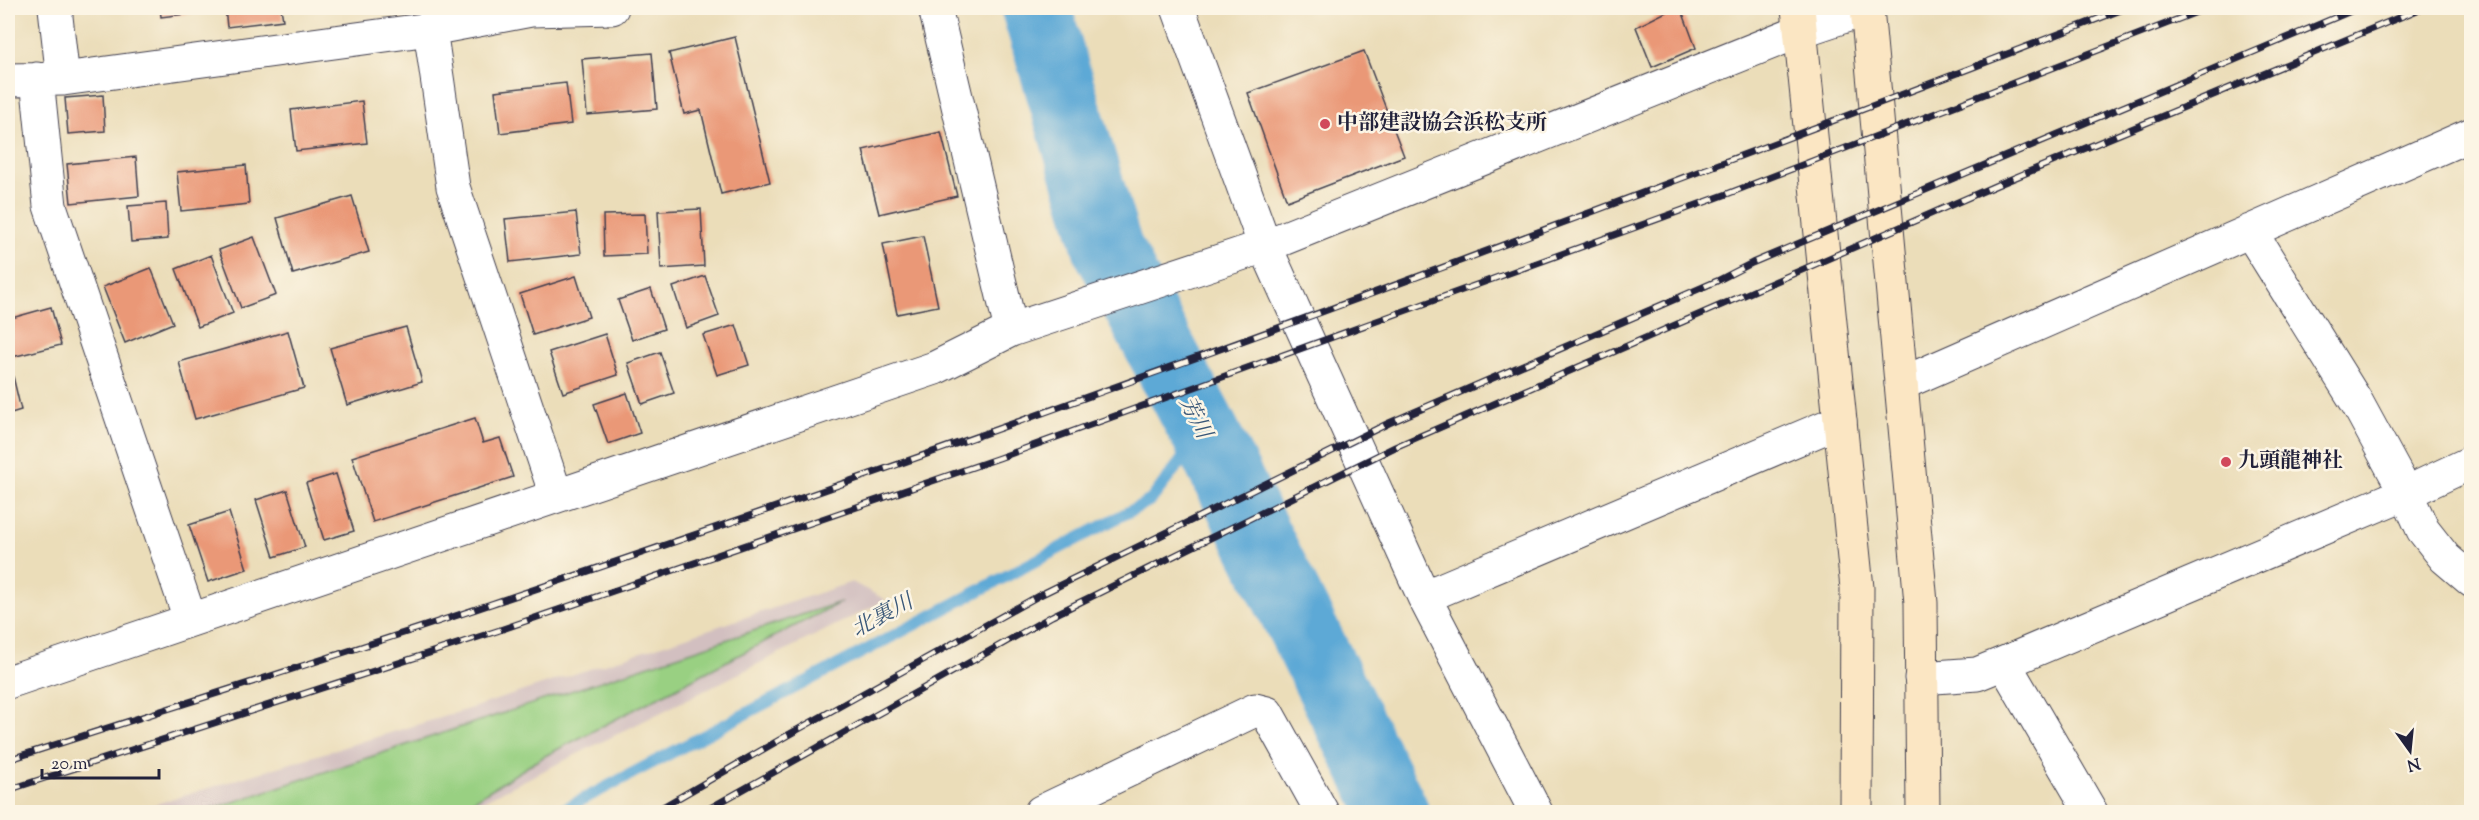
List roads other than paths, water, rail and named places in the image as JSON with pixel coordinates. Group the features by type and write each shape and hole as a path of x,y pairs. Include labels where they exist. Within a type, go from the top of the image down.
{"street":[{"path":"55,8 36,80 50,206 190,619"},
{"path":"36,80 430,29 530,9 612,8"},
{"path":"935,8 1018,328"},
{"path":"8,682 935,368 1018,328 1265,246 1799,19 1867,8 1921,603 1923,813"},
{"path":"1181,9 1265,246 1424,597 1536,813"},
{"path":"1799,19 1857,588 1856,813"},
{"path":"430,29 453,187 556,495"},
{"path":"1901,384 2472,134"},
{"path":"2250,231 2356,401 2406,493 2423,530 2445,558 2472,580"},
{"path":"1424,597 1840,421"},
{"path":"1921,678 1977,674 2406,493 2472,462"},
{"path":"2004,663 2091,813"},
{"path":"1041,813 1256,710 1267,713 1322,813"}],"waterway":[{"name":"芳川","path":"1036,8 1108,249 1204,431 1394,812"},
{"name":"北裏川","path":"559,812 1151,500 1204,431"}],"railway":[{"path":"8,760 431,624 902,463 1312,316 1720,164 2126,8"},
{"path":"8,790 497,631 999,458 1727,194 2207,8"},
{"path":"654,812 1040,595 1389,423 1717,281 1752,263 2358,8"},
{"path":"703,812 1052,616 1395,447 1997,185 2422,8"}],"place":[{"name":"中部建設協会浜松支所","path":"1325,124"},
{"name":"九頭龍神社","path":"2226,462"}]}
